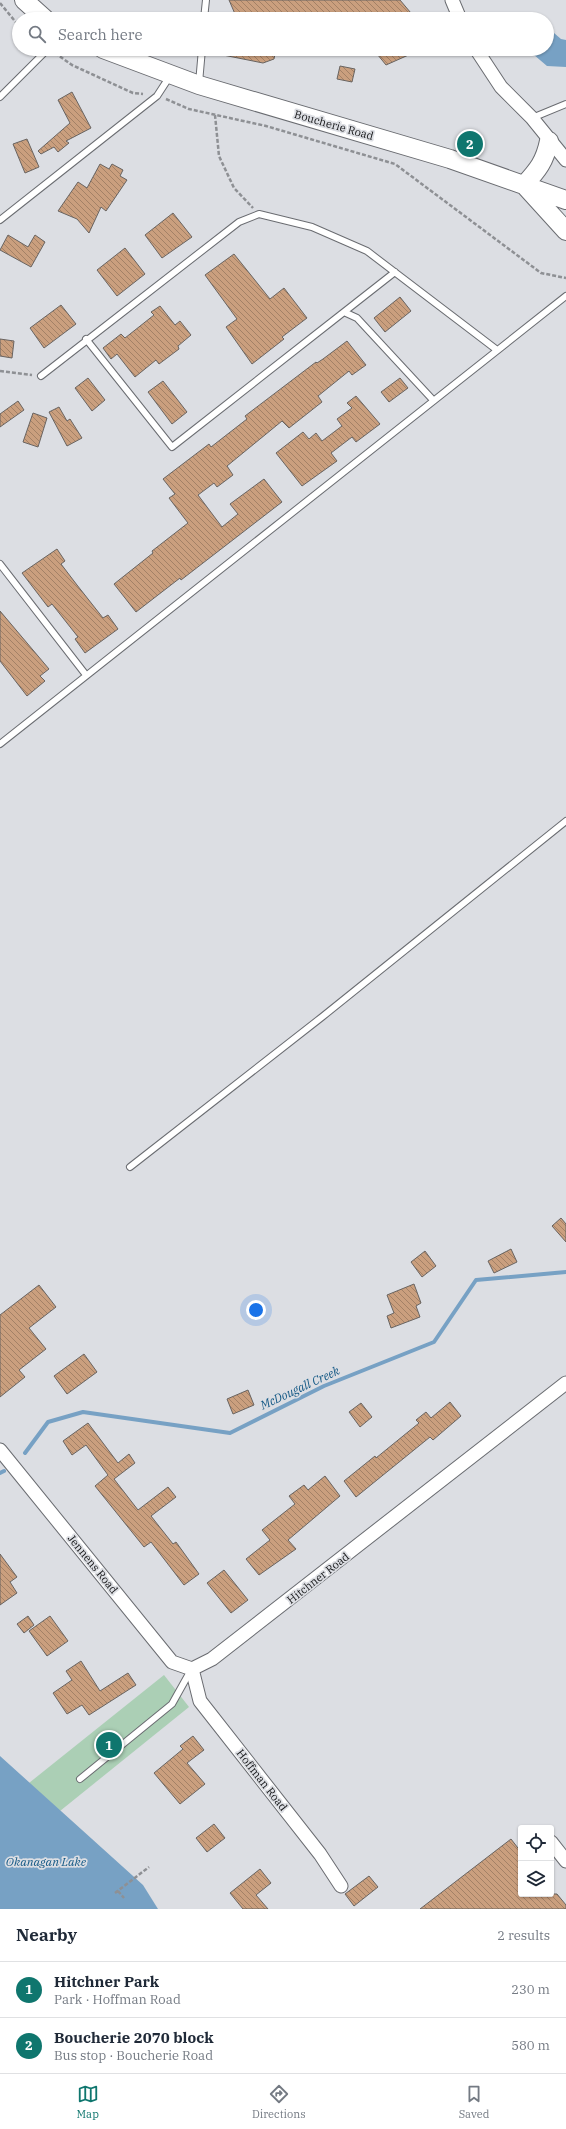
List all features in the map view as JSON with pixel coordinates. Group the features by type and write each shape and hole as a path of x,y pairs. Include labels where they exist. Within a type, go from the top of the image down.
{"main road":[{"path":"24,0 37,12"},
{"name":"Boucherie Road","path":"121,56 199,85 450,159 566,200"},
{"path":"549,141 546,156 537,172 524,185 566,231"}],"street":[{"path":"452,0 457,12"},
{"path":"480,56 500,87 532,118 549,141 566,160"},
{"name":"Hitchner Road","path":"192,1669 212,1659 566,1384"},
{"name":"Jennens Road","path":"0,1450 172,1662 192,1669"},
{"name":"Hoffman Road","path":"192,1669 200,1701 320,1854 341,1886"},
{"path":"554,1846 566,1861"}],"lane":[{"path":"205,12 206,0"},
{"path":"0,97 42,56"},
{"path":"199,85 201,56"},
{"path":"0,220 157,96 171,74"},
{"path":"532,118 566,104"},
{"path":"41,376 86,339 239,222 258,214 312,227 367,250 497,350"},
{"path":"86,339 172,447 395,272"},
{"path":"0,744 566,296"},
{"path":"344,312 357,318 433,400"},
{"path":"0,564 86,675"},
{"path":"130,1167 322,1017 566,821"},
{"path":"80,1779 172,1704 192,1669"}],"path":[{"path":"0,3 12,18"},
{"path":"59,56 72,65 133,93 157,96 188,109 266,126 395,164 541,273 566,278"},
{"path":"216,115 219,156 234,188 258,214"},
{"path":"0,371 41,376"},
{"path":"124,1898 117,1892 150,1866"}],"green space":[{"path":"164,1675 189,1707 60,1811 29,1783"}],"water":[{"path":"554,33 561,39 566,40 566,67 547,66 535,56 554,56"},
{"name":"Okanagan Lake","path":"0,1756 143,1885 158,1909 0,1909"}],"building":[{"path":"229,0 400,0 410,12 234,12"},
{"path":"228,56 275,56 274,59 263,63"},
{"path":"379,56 406,56 386,65"},
{"path":"340,66 355,69 352,82 337,79"},
{"path":"72,92 91,128 66,141 69,143 58,152 54,147 41,154 38,151 70,123 58,100"},
{"path":"27,139 39,167 25,173 13,144"},
{"path":"100,164 109,169 112,164 123,170 120,176 127,180 106,211 101,207 89,233 77,219 58,211 78,182 87,188"},
{"path":"173,213 192,237 162,258 145,235"},
{"path":"8,235 28,247 35,235 45,242 31,267 0,250"},
{"path":"125,248 145,274 117,296 97,270"},
{"path":"234,254 270,299 284,288 307,318 282,337 284,339 252,364 226,327 237,319 205,275"},
{"path":"400,297 411,311 385,332 374,318"},
{"path":"61,305 76,324 44,348 30,328"},
{"path":"160,306 175,325 180,321 191,335 178,346 179,349 159,364 156,360 135,377 117,354 111,359 103,348 121,334 125,338 154,315 151,312"},
{"path":"0,339 14,341 12,358 0,356"},
{"path":"347,341 366,365 352,375 349,371 318,396 322,402 289,428 282,421 227,466 233,475 217,487 214,483 198,495 222,527 238,514 230,504 264,479 282,502 181,580 180,578 136,612 114,584 153,553 152,551 188,523 169,498 175,494 163,479 209,444 211,447 247,419 245,416 316,362 317,363 323,359"},
{"path":"88,378 105,400 92,411 75,388"},
{"path":"400,378 408,388 389,402 381,392"},
{"path":"163,381 187,412 172,424 148,392"},
{"path":"356,396 380,424 356,442 352,437 331,453 337,461 302,486 276,453 303,432 309,439 316,433 322,441 342,426 337,419 352,408 347,403"},
{"path":"18,401 24,410 0,427 0,414"},
{"path":"59,407 67,421 70,419 82,438 67,446 49,412"},
{"path":"33,413 47,418 38,447 23,442"},
{"path":"57,549 65,561 61,564 77,585 103,618 108,615 118,629 85,653 75,639 78,637 52,604 48,607 22,573"},
{"path":"0,611 49,669 40,676 45,681 27,696 0,661"},
{"path":"561,1218 566,1224 566,1242 552,1226"},
{"path":"511,1249 517,1262 494,1273 488,1261"},
{"path":"425,1251 436,1266 422,1277 411,1262"},
{"path":"414,1284 421,1303 416,1306 420,1317 391,1328 387,1316 394,1313 387,1295"},
{"path":"39,1285 56,1307 29,1328 46,1349 19,1370 25,1377 0,1397 0,1315"},
{"path":"84,1354 97,1372 67,1394 54,1376"},
{"path":"248,1390 254,1405 233,1414 227,1399"},
{"path":"450,1402 461,1416 433,1440 430,1437 356,1497 344,1481 375,1456 376,1458 419,1423 416,1420 426,1412 431,1418"},
{"path":"361,1403 372,1417 360,1427 349,1412"},
{"path":"88,1423 118,1463 129,1454 135,1463 114,1479 138,1510 168,1487 176,1497 151,1516 173,1544 176,1542 199,1574 184,1585 151,1542 144,1547 95,1486 108,1475 86,1445 72,1455 63,1441"},
{"path":"325,1476 340,1496 288,1540 296,1549 259,1575 246,1559 270,1540 262,1530 295,1504 289,1496 304,1485 308,1490"},
{"path":"0,1554 17,1577 10,1582 17,1593 0,1605"},
{"path":"224,1570 248,1600 231,1613 207,1583"},
{"path":"28,1616 34,1625 24,1633 17,1624"},
{"path":"50,1616 68,1641 47,1656 29,1631"},
{"path":"81,1661 100,1691 128,1673 136,1685 89,1715 82,1705 67,1714 53,1693 72,1680 66,1671"},
{"path":"193,1736 204,1750 187,1763 205,1784 180,1804 154,1773 183,1749 180,1746"},
{"path":"214,1824 225,1838 207,1852 196,1838"},
{"path":"511,1839 518,1848 518,1897 554,1897 554,1894 557,1894 566,1905 566,1909 420,1909"},
{"path":"260,1869 271,1883 256,1895 268,1909 243,1909 230,1893"},
{"path":"369,1876 378,1887 354,1906 345,1894"}],"waterway":[{"name":"McDougall Creek","path":"25,1453 48,1422 83,1412 230,1433 324,1386 434,1342 476,1280 566,1272"},
{"name":"McDougall Creek","path":"0,1473 4,1471"}],"place":[{"name":"Boucherie 2070 block","path":"470,144"},
{"name":"Hitchner Park","path":"109,1745"}]}
